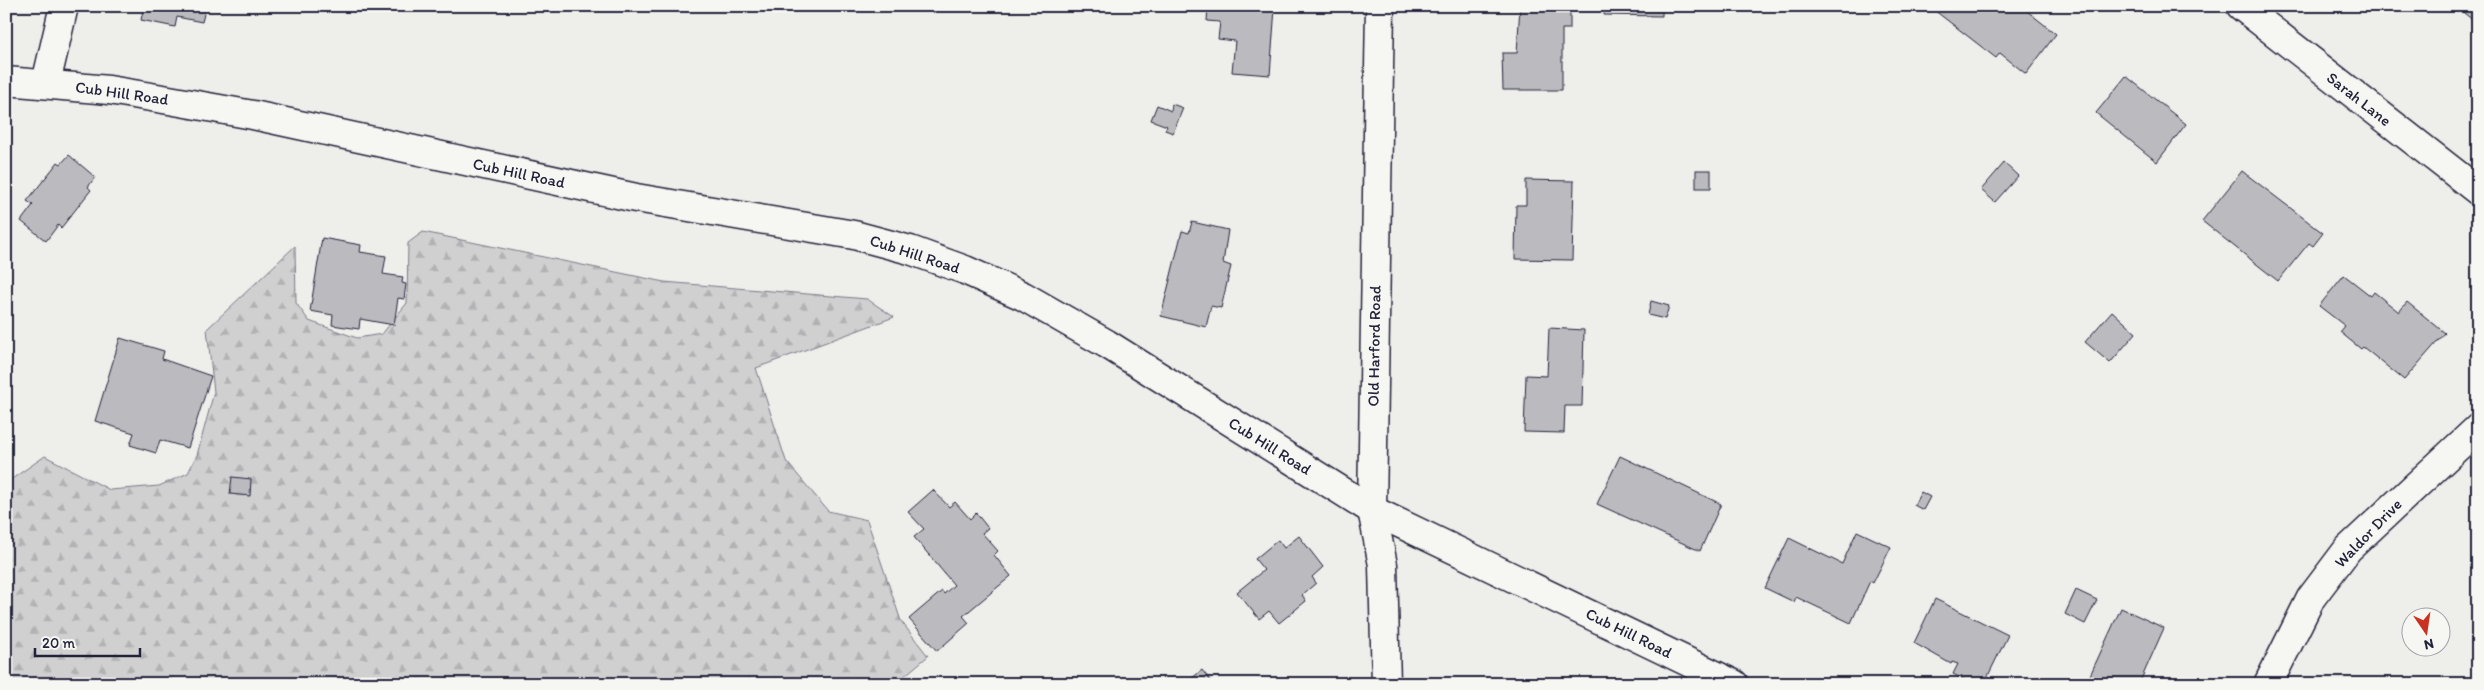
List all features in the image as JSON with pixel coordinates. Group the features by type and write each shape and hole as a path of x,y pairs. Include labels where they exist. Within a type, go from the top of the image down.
{"street":[{"path":"46,83 64,6"},
{"name":"Old Harford Road","path":"1380,6 1372,510 1383,564 1386,684"},
{"name":"Sarah Lane","path":"2242,6 2478,191"},
{"name":"Cub Hill Road","path":"6,81 109,90 253,116 636,198 815,228 910,250 965,270 1023,296 1107,344 1372,510 1734,684"},
{"name":"Waldor Drive","path":"2268,684 2311,598 2348,549 2478,428"}],"green space":[{"path":"423,232 664,282 867,299 894,317 756,368 786,461 828,511 867,520 901,621 928,656 895,684 6,684 6,483 45,456 110,490 159,486 188,473 197,455 214,392 207,329 295,246 296,303 309,321 357,338 382,334 407,303 408,243"}],"building":[{"path":"144,6 206,6 202,22 177,17 175,27 141,20"},
{"path":"1208,6 1275,8 1270,75 1232,72 1235,41 1218,39 1220,22 1207,21"},
{"path":"1520,6 1570,6 1570,29 1562,29 1562,90 1503,90 1502,53 1517,53"},
{"path":"1604,6 1662,6 1662,16 1604,15"},
{"path":"1937,6 2031,6 2027,11 2056,34 2026,74 2000,53 1996,58 1934,10"},
{"path":"2455,6 2478,6 2478,24"},
{"path":"2126,76 2186,124 2157,162 2096,113"},
{"path":"1172,104 1183,108 1173,133 1165,130 1167,126 1151,120 1157,105 1171,111"},
{"path":"69,155 95,177 88,187 91,190 61,228 58,225 46,241 21,221 33,205 27,201 58,162 61,164"},
{"path":"2004,163 2018,176 1995,202 1981,190"},
{"path":"1696,170 1711,170 1711,188 1696,188"},
{"path":"2242,171 2323,233 2313,246 2309,243 2278,281 2202,221"},
{"path":"1526,180 1574,181 1572,260 1515,259 1516,205 1526,205"},
{"path":"1192,222 1228,230 1223,263 1231,266 1221,308 1211,306 1206,327 1161,316 1182,231 1189,233"},
{"path":"322,238 361,245 360,252 386,256 383,274 403,277 402,283 406,284 404,299 398,298 394,325 360,319 359,329 332,325 333,315 310,311"},
{"path":"2344,275 2371,296 2374,292 2399,312 2407,302 2445,333 2404,380 2363,347 2361,349 2340,332 2345,326 2319,306"},
{"path":"1651,301 1669,306 1665,319 1648,315"},
{"path":"2112,311 2136,333 2110,363 2085,342"},
{"path":"1549,328 1584,330 1582,406 1565,406 1564,433 1524,432 1526,375 1547,376"},
{"path":"120,338 164,351 162,359 211,376 188,448 160,440 156,453 130,445 134,433 95,421"},
{"path":"1620,456 1721,504 1700,551 1597,504"},
{"path":"232,477 251,479 250,496 230,494"},
{"path":"933,490 949,507 955,502 970,519 976,513 988,528 982,533 998,551 994,555 1011,576 963,616 969,623 937,651 909,619 942,591 944,594 954,585 914,537 924,529 908,512"},
{"path":"1921,492 1930,497 1923,510 1914,505"},
{"path":"1857,531 1891,547 1873,583 1870,581 1851,623 1796,597 1794,602 1765,588 1789,538 1842,564"},
{"path":"1299,536 1323,567 1312,577 1316,583 1302,595 1306,601 1279,623 1269,611 1259,619 1237,592 1264,570 1255,559 1278,540 1284,548"},
{"path":"2076,590 2097,600 2085,624 2065,614"},
{"path":"1935,599 2008,635 1984,684 1973,684 1953,674 1958,664 1952,662 1951,664 1914,643"},
{"path":"2121,608 2164,628 2139,684 2086,684"},
{"path":"1202,670 1213,684 1185,684"}]}
